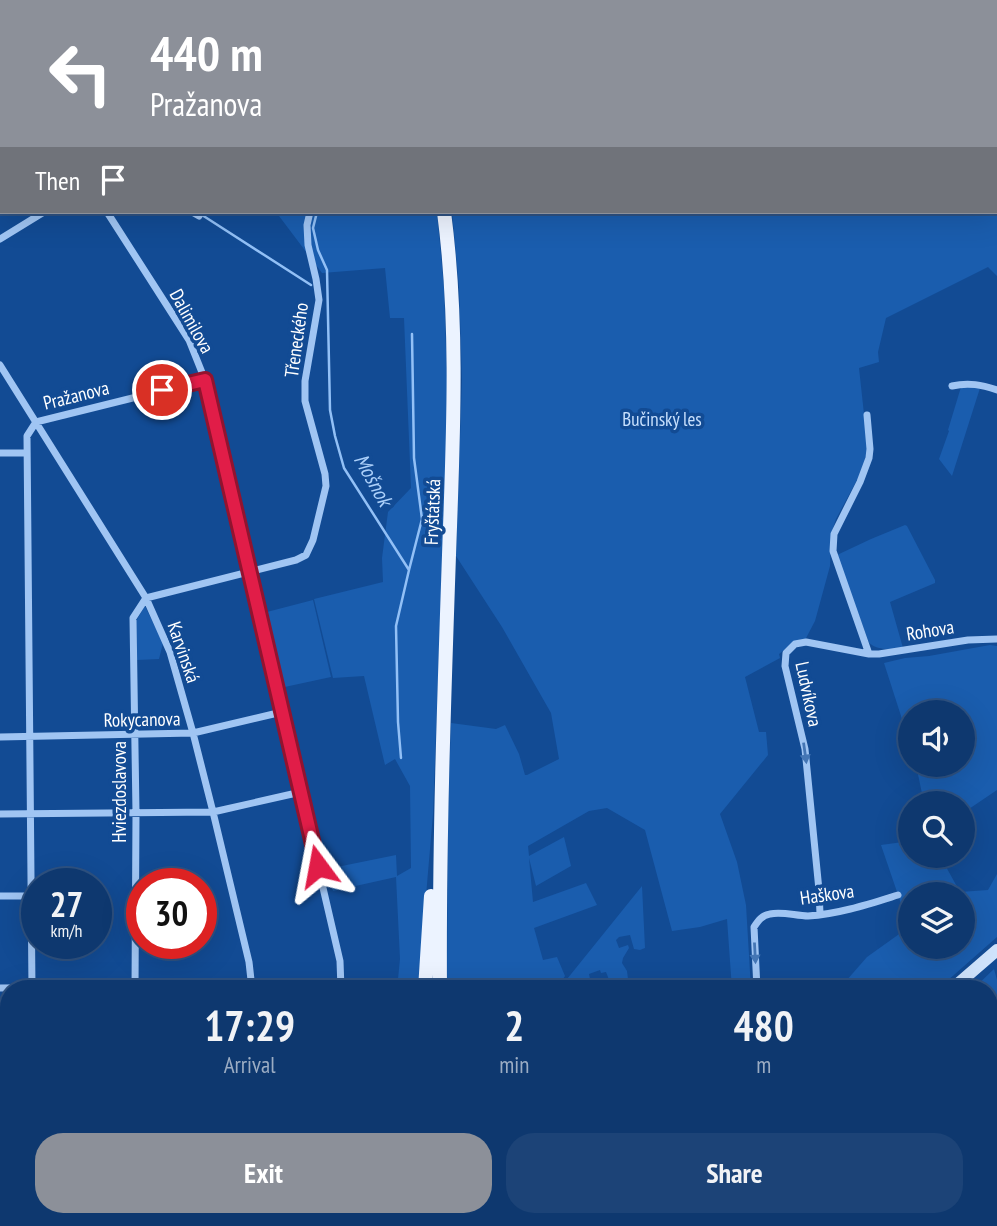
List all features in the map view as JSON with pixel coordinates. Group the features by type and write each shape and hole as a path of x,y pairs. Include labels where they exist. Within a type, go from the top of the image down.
{"main road":[{"name":"Fryštátská","path":"440,980 440,814 455,380 452,288 444,214"},
{"name":"Fryštátská","path":"425,980 429,913 440,814"},
{"path":"963,980 996,954"}],"street":[{"path":"0,239 41,214"},
{"name":"Dalimilova","path":"108,214 189,341 205,380 340,961 341,980"},
{"name":"Třeneckého","path":"146,598 296,560 306,555 313,540 326,486 305,401 305,381 319,300 307,245 310,214"},
{"name":"Karvinská","path":"0,365 146,598 170,652 213,812 251,980"},
{"name":"Pražanova","path":"36,422 205,380"},
{"path":"953,386 963,383 997,390"},
{"path":"867,415 869,458 860,482 836,527 833,551 869,654"},
{"path":"32,868 27,436 36,422"},
{"path":"0,453 27,453"},
{"name":"Hviezdoslavova","path":"135,980 133,618 146,598"},
{"name":"Rohova","path":"869,654 968,640 997,639"},
{"name":"Ludvíkova","path":"820,914 805,749 785,666 786,653 795,644 806,642 869,654"},
{"name":"Rokycanova","path":"0,737 193,733 282,712"},
{"path":"0,814 213,812 300,792"},
{"name":"Haškova","path":"757,980 754,927 759,919 771,913 806,916 820,914 870,904 898,895"},
{"path":"0,896 21,896"},
{"path":"32,959 32,980"}],"green space":[{"path":"278,214 437,214 444,288 446,459 433,814 419,980 398,980 400,959 396,877 333,891 327,869 396,855 397,876 411,868 410,786 395,759 385,765 364,676 333,678 314,599 383,582 382,558 388,512 411,488 404,318 390,318 385,268 322,273"},
{"name":"Bučinský les","path":"452,214 997,214 997,276 988,267 886,318 878,352 879,362 859,368 868,451 831,534 830,566 815,621 805,640 794,642 779,654 780,658 745,677 759,732 766,732 768,755 720,814 737,862 746,905 750,980 731,980 727,919 672,931 645,830 607,808 589,811 528,846 529,856 564,837 571,866 536,886 529,858 533,902 586,883 597,905 534,928 543,960 557,957 565,976 563,980 447,980 451,723 496,729 505,725 519,754 525,775 559,759 551,713 502,627 456,556 462,380 459,287"},
{"path":"961,387 980,388 952,476 939,459"},
{"path":"905,525 935,583 890,602 903,648 881,648 869,643 837,555"},
{"path":"313,600 331,677 280,688 263,613"},
{"path":"145,606 163,643 159,659 137,660 136,621"},
{"path":"997,646 997,790 975,805 975,791 921,791 919,777 975,777 975,700 898,700 898,707 884,663"},
{"path":"898,843 898,868 947,868 954,882 898,882 898,895 881,845"},
{"path":"997,874 997,937 975,956 975,891 988,890"},
{"path":"642,886 645,948 634,949 630,935 616,940 619,948 628,945 629,948 622,963 627,971 628,980 609,980 606,972 601,973 600,970 589,974 590,979 566,980"},
{"path":"898,935 898,959 972,959 948,980 847,980 867,957"},
{"path":"994,969 997,980 982,980"}],"waterway":[{"name":"Mošnok","path":"316,214 313,228 318,250 327,270 330,410 335,436 344,468 409,570 396,626 401,758"},
{"path":"202,215 311,285"},
{"path":"409,570 422,519 414,458 412,334"}],"route":[{"path":"162,390 205,380 318,866"}]}
